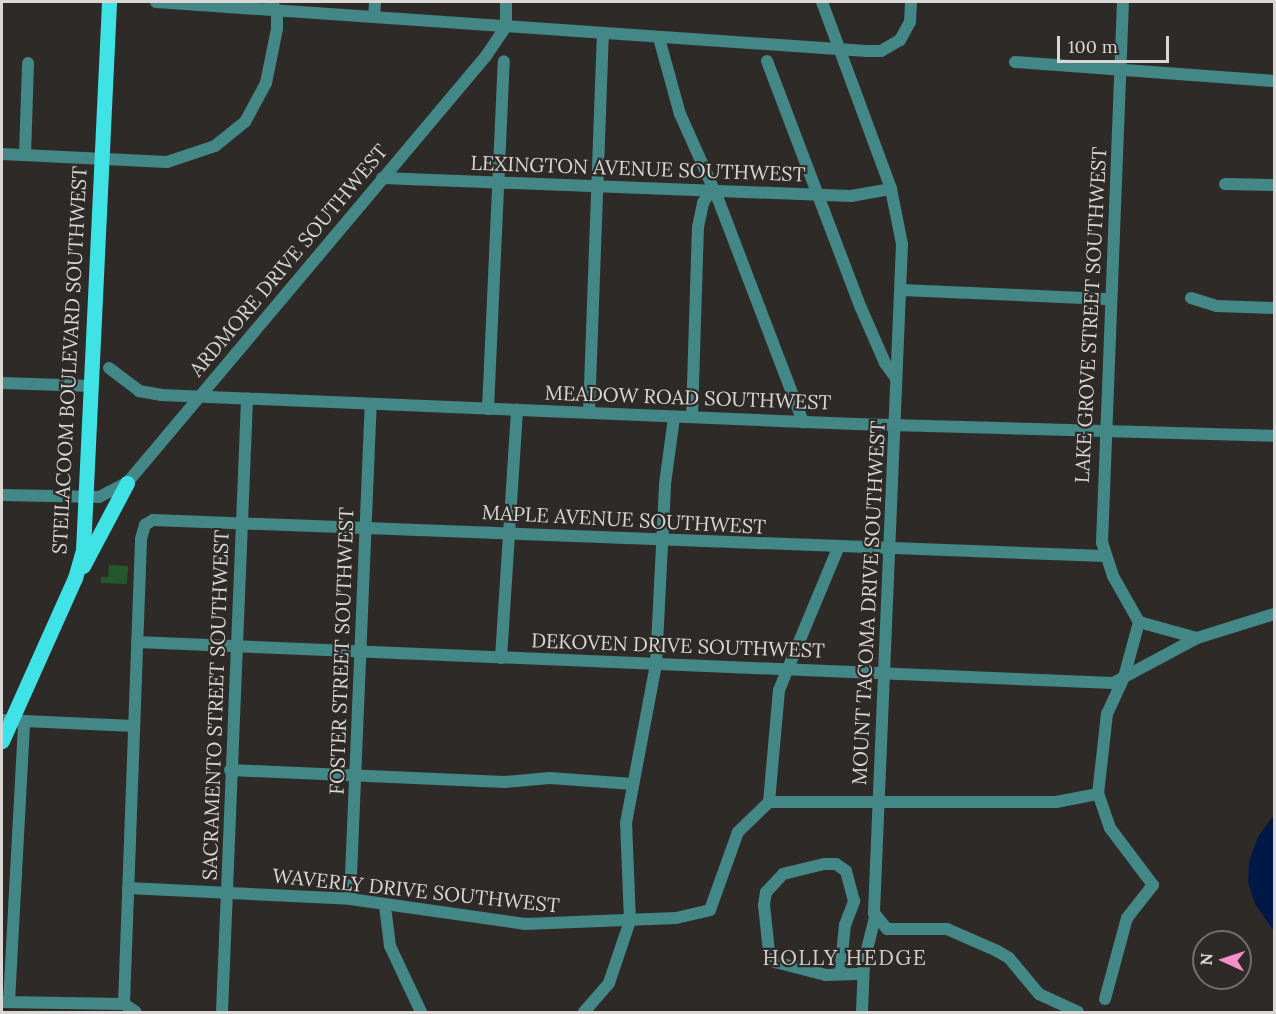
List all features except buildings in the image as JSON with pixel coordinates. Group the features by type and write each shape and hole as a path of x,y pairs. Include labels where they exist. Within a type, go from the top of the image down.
{"main road":[{"name":"STEILACOOM BOULEVARD SOUTHWEST","path":"2,741 75,578 83,550 110,2"},
{"path":"75,578 95,548 127,483"}],"street":[{"path":"156,2 274,6 374,17 807,48 881,51 896,43 909,22 911,2"},
{"path":"374,17 375,2"},
{"path":"506,2 506,26"},
{"name":"MOUNT TACOMA DRIVE SOUTHWEST","path":"822,2 891,189 902,244 875,917 867,936 862,1012"},
{"name":"LAKE GROVE STREET SOUTHWEST","path":"1123,2 1105,432 1104,556 1139,622"},
{"path":"2,154 102,160 177,161 215,146 237,130 252,113 267,83 274,57 274,6"},
{"name":"ARDMORE DRIVE SOUTHWEST","path":"2,495 105,495 127,483 481,63 506,26"},
{"path":"807,48 829,26"},
{"path":"589,413 603,33"},
{"path":"659,38 668,79 802,422"},
{"path":"488,409 496,181 504,60"},
{"path":"767,61 861,308 885,363 896,378"},
{"path":"1016,62 1275,81"},
{"path":"24,156 28,63"},
{"name":"LEXINGTON AVENUE SOUTHWEST","path":"382,178 863,196 891,189"},
{"path":"1225,184 1275,185"},
{"path":"692,417 698,227 703,203 711,190"},
{"path":"901,290 1110,299"},
{"path":"1191,298 1210,305 1275,308"},
{"path":"225,365 220,386 225,394 240,399"},
{"name":"MEADOW ROAD SOUTHWEST","path":"109,368 139,391 198,397 802,422 1275,436"},
{"path":"2,383 92,386"},
{"name":"SACRAMENTO STREET SOUTHWEST","path":"222,1012 230,770 242,521 240,399"},
{"name":"FOSTER STREET SOUTHWEST","path":"350,899 371,404"},
{"path":"501,658 507,533 517,410"},
{"path":"584,1012 609,982 630,921 626,840 633,784 656,664 661,540 674,417"},
{"name":"MAPLE AVENUE SOUTHWEST","path":"137,642 141,539 145,525 157,518 838,548 1104,556"},
{"path":"838,548 785,669 776,716 769,802 878,800 1056,802 1078,801 1098,794"},
{"name":"DEKOVEN DRIVE SOUTHWEST","path":"137,642 1113,683 1197,638 1275,614"},
{"path":"1105,999 1127,918 1153,885 1110,828 1098,794 1107,714 1124,677 1139,622 1197,638"},
{"path":"124,1004 137,642"},
{"path":"134,726 12,721 5,1002 124,1004 136,1012"},
{"path":"230,770 505,782 550,778 633,784"},
{"name":"WAVERLY DRIVE SOUTHWEST","path":"128,888 350,899 385,906 525,924 630,921 698,916 710,910 738,832 769,802"},
{"path":"840,970 845,925 854,901 846,871 836,864 824,864 783,874 766,892 769,952 775,962 789,968 826,975 840,970 863,971"},
{"path":"385,906 390,946 421,1012"},
{"path":"875,917 887,929 936,928 966,936 1009,958 1038,994 1077,1012"}],"green space":[{"path":"109,565 128,566 127,584 101,583 101,577 108,577"}],"water":[{"path":"1274,815 1274,931 1255,904 1248,882 1249,862 1258,837"}],"district":[{"name":"HOLLY HEDGE","path":"845,958"}]}
